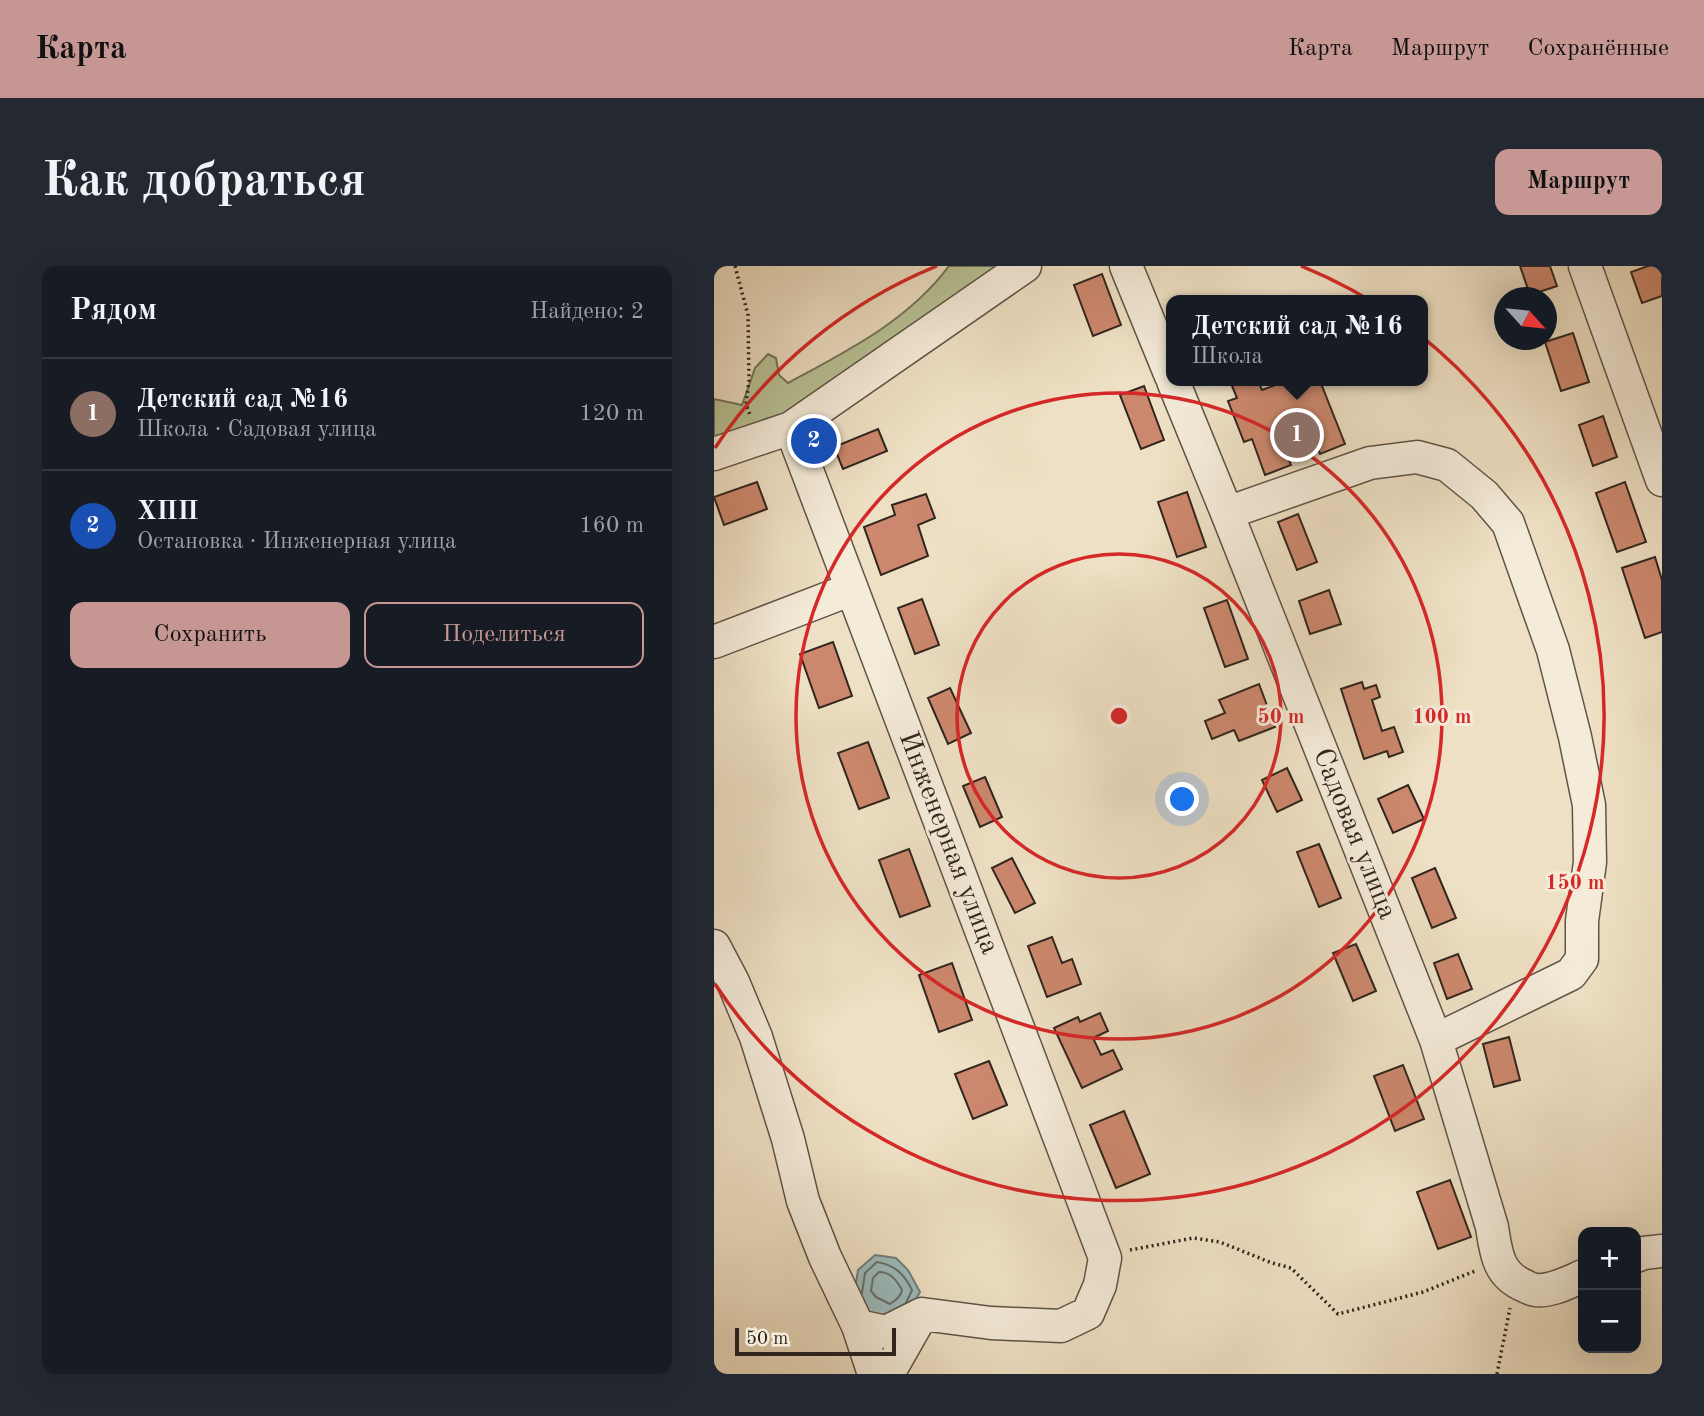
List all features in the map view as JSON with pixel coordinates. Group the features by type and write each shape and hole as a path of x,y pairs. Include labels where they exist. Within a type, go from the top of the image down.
{"street":[{"path":"714,454 791,428 1025,266"},
{"path":"1126,266 1166,364"},
{"path":"1585,266 1662,480"},
{"name":"Садовая улица","path":"1175,386 1436,1040 1492,1227 1496,1256"},
{"name":"Инженерная улица","path":"791,428 1105,1258"},
{"path":"1227,513 1370,463 1417,457 1447,464 1484,495 1508,523 1553,650 1589,805 1590,862 1582,921 1582,959 1571,974 1436,1040"},
{"path":"714,642 852,589"},
{"path":"714,946 733,982 756,1037 788,1139 803,1201 825,1257 858,1326 874,1374"},
{"path":"1641,1254 1662,1251"},
{"path":"1496,1256 1515,1282 1535,1290 1555,1287 1578,1278"},
{"path":"858,1326 886,1332 922,1314 991,1323 1061,1326 1088,1312 1100,1285 1105,1258"},
{"path":"888,1374 922,1314"}],"path":[{"path":"735,266 748,315 749,380 746,404 759,439"},
{"path":"1105,1258 1135,1249 1193,1238 1220,1242 1291,1268 1338,1314 1423,1292 1483,1268 1496,1256"},
{"path":"1497,1374 1515,1282"}],"green space":[{"path":"949,266 999,266 808,403 714,443 714,399 742,405 755,368 768,354 776,358 779,375 788,383 896,319 933,286"}],"water":[{"path":"875,1255 896,1258 908,1270 920,1292 914,1303 883,1321 866,1309 854,1295 858,1270"}],"building":[{"path":"1520,266 1550,266 1557,286 1527,287"},
{"path":"1648,266 1662,266 1662,296 1642,303 1631,272"},
{"path":"1102,274 1121,325 1093,336 1074,285"},
{"path":"1573,333 1589,382 1561,391 1548,350 1557,350 1557,338"},
{"path":"1144,386 1164,440 1141,449 1120,395"},
{"path":"1232,386 1260,386 1262,390 1273,386 1322,386 1345,444 1320,454 1305,417 1277,428 1291,465 1265,475 1252,439 1244,442 1228,401 1237,398"},
{"path":"1603,416 1617,457 1593,466 1579,425"},
{"path":"878,429 887,451 843,469 834,447"},
{"path":"757,482 767,509 724,525 714,497"},
{"path":"1625,482 1646,542 1617,552 1596,493"},
{"path":"1187,492 1206,547 1177,557 1158,502"},
{"path":"926,494 935,518 918,525 928,556 881,575 864,527 895,515 892,505"},
{"path":"1298,514 1317,562 1297,570 1278,522"},
{"path":"1655,557 1662,580 1662,632 1645,638 1622,568"},
{"path":"1329,590 1341,624 1310,634 1299,601"},
{"path":"922,599 939,645 915,654 898,608"},
{"path":"1227,600 1248,659 1225,667 1204,608"},
{"path":"833,642 852,696 819,708 800,654"},
{"path":"1362,682 1364,689 1376,685 1380,697 1372,700 1382,731 1394,727 1403,752 1389,757 1387,751 1364,759 1341,689"},
{"path":"1259,684 1275,727 1239,741 1234,730 1212,739 1205,721 1225,713 1219,700"},
{"path":"950,688 971,733 948,744 928,698"},
{"path":"868,742 889,798 859,809 838,753"},
{"path":"1287,768 1302,800 1277,812 1262,780"},
{"path":"985,777 1002,817 980,827 963,786"},
{"path":"1408,785 1424,819 1393,833 1378,799"},
{"path":"1319,844 1341,898 1319,907 1297,852"},
{"path":"909,849 930,906 900,917 879,860"},
{"path":"1012,858 1035,903 1015,913 992,868"},
{"path":"1435,868 1456,918 1432,928 1412,878"},
{"path":"1052,937 1062,963 1072,959 1081,984 1047,997 1028,946"},
{"path":"1356,944 1376,991 1353,1001 1333,953"},
{"path":"1458,954 1472,989 1447,999 1434,963"},
{"path":"952,963 972,1020 939,1032 919,975"},
{"path":"1100,1013 1108,1031 1093,1038 1101,1055 1113,1050 1122,1069 1082,1088 1054,1028 1078,1017 1080,1022"},
{"path":"1509,1037 1520,1080 1494,1087 1483,1044"},
{"path":"989,1061 1007,1105 973,1119 955,1074"},
{"path":"1403,1065 1424,1119 1395,1131 1374,1076"},
{"path":"1124,1111 1150,1174 1116,1188 1090,1125"},
{"path":"1450,1180 1471,1237 1438,1249 1417,1192"}],"place":[{"name":"Детский сад №16","path":"1297,435"},
{"name":"ХПП","path":"814,441"}]}
